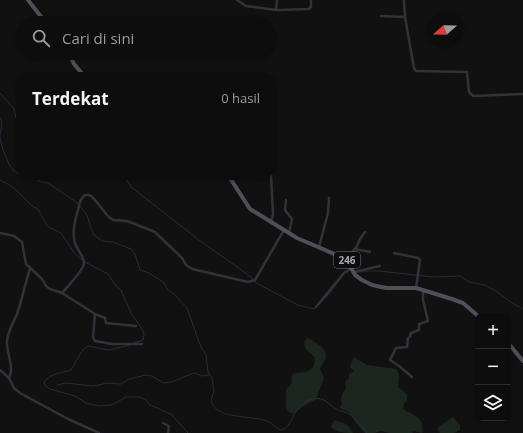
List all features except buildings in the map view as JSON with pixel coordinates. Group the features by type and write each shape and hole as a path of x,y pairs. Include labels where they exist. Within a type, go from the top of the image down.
{"main road":[{"path":"28,0 41,16"},
{"path":"72,60 81,72"},
{"name":"246","path":"231,180 248,207 296,238 346,259 362,280 372,285 386,288 416,288 461,302 475,314"},
{"path":"511,347 523,361"}],"street":[{"path":"237,0 246,6 276,10 309,9 311,7 311,0"},
{"path":"276,10 277,0"},
{"path":"404,0 405,17 414,68 416,71 467,72 469,92 473,96 523,94"},
{"path":"381,16 405,17"},
{"path":"271,180 273,214 271,222"},
{"path":"62,293 84,264 75,242 74,234 80,202 85,195 93,197 104,212 113,220 127,221 155,232 182,258 192,270 248,282 255,280 284,230"},
{"path":"319,248 328,213 329,198"},
{"path":"286,200 285,210 292,219 289,233"},
{"path":"346,259 365,232"},
{"path":"0,233 14,236 22,242 25,263 48,287 62,293 105,318 107,323 136,326"},
{"path":"354,249 370,252"},
{"path":"394,253 418,258 420,260 416,288"},
{"path":"316,307 344,273 353,270 380,266"},
{"path":"9,378 11,369 7,348 8,337 30,269"},
{"path":"412,377 390,360 396,348 407,348 408,338 410,337 411,333 419,330 419,324 428,321 423,300 423,291"},
{"path":"96,314 93,337 95,341 112,344 142,344"},
{"path":"0,370 9,378 14,388 20,393 68,419 99,433"},
{"path":"163,423 169,426 168,433"}],"shaded area":[{"path":"307,338 320,346 326,353 326,358 320,368 324,378 315,401 308,403 292,414 287,411 286,390 292,382 292,375 294,373 309,371 314,364 315,358 304,345"},
{"path":"354,357 367,365 397,369 399,376 398,387 407,394 407,400 403,409 415,415 420,420 422,423 422,433 414,431 412,433 389,433 381,431 375,433 365,433 355,422 349,412 339,408 342,404 341,397 346,388 345,382 349,378 349,374 354,371 350,366"},
{"path":"453,417 460,425 460,430 454,433 440,433 437,429 438,427"},
{"path":"335,420 344,423 353,433 341,432 333,429 331,427"}],"waterway":[{"path":"0,93 14,109 16,118"},
{"path":"0,118 2,125 0,140 9,164 16,172"},
{"path":"0,180 13,187 32,206 38,209 47,226 61,233 75,254 82,260"},
{"path":"38,180 48,183 76,202 87,215 94,235 102,241 113,242 131,249 135,254 140,270 149,273 163,282 168,290 174,294 187,308 201,347 206,355 208,372 212,378 214,391 211,400 219,411 235,416 261,419 281,430 290,424 301,405 310,400 321,399 337,410 352,416 367,433"},
{"path":"127,180 131,187 199,240 240,269 256,283 298,305 314,309 329,294 341,278"},
{"path":"85,262 108,274 116,286 121,290 131,313 142,329 144,335 143,340 134,343"},
{"path":"355,273 363,271 379,271 433,277 460,276 469,282 485,285 523,309"},
{"path":"130,345 109,350 88,346 82,351 71,370 50,377 44,382 45,385 50,389 75,396 86,403 99,406 112,405 126,397 140,397 146,400 150,405 171,414 188,433"},
{"path":"57,385 66,383 93,386 108,383 121,384 129,379 146,375 152,376 163,383 172,382 194,373 202,376 209,375"}]}
